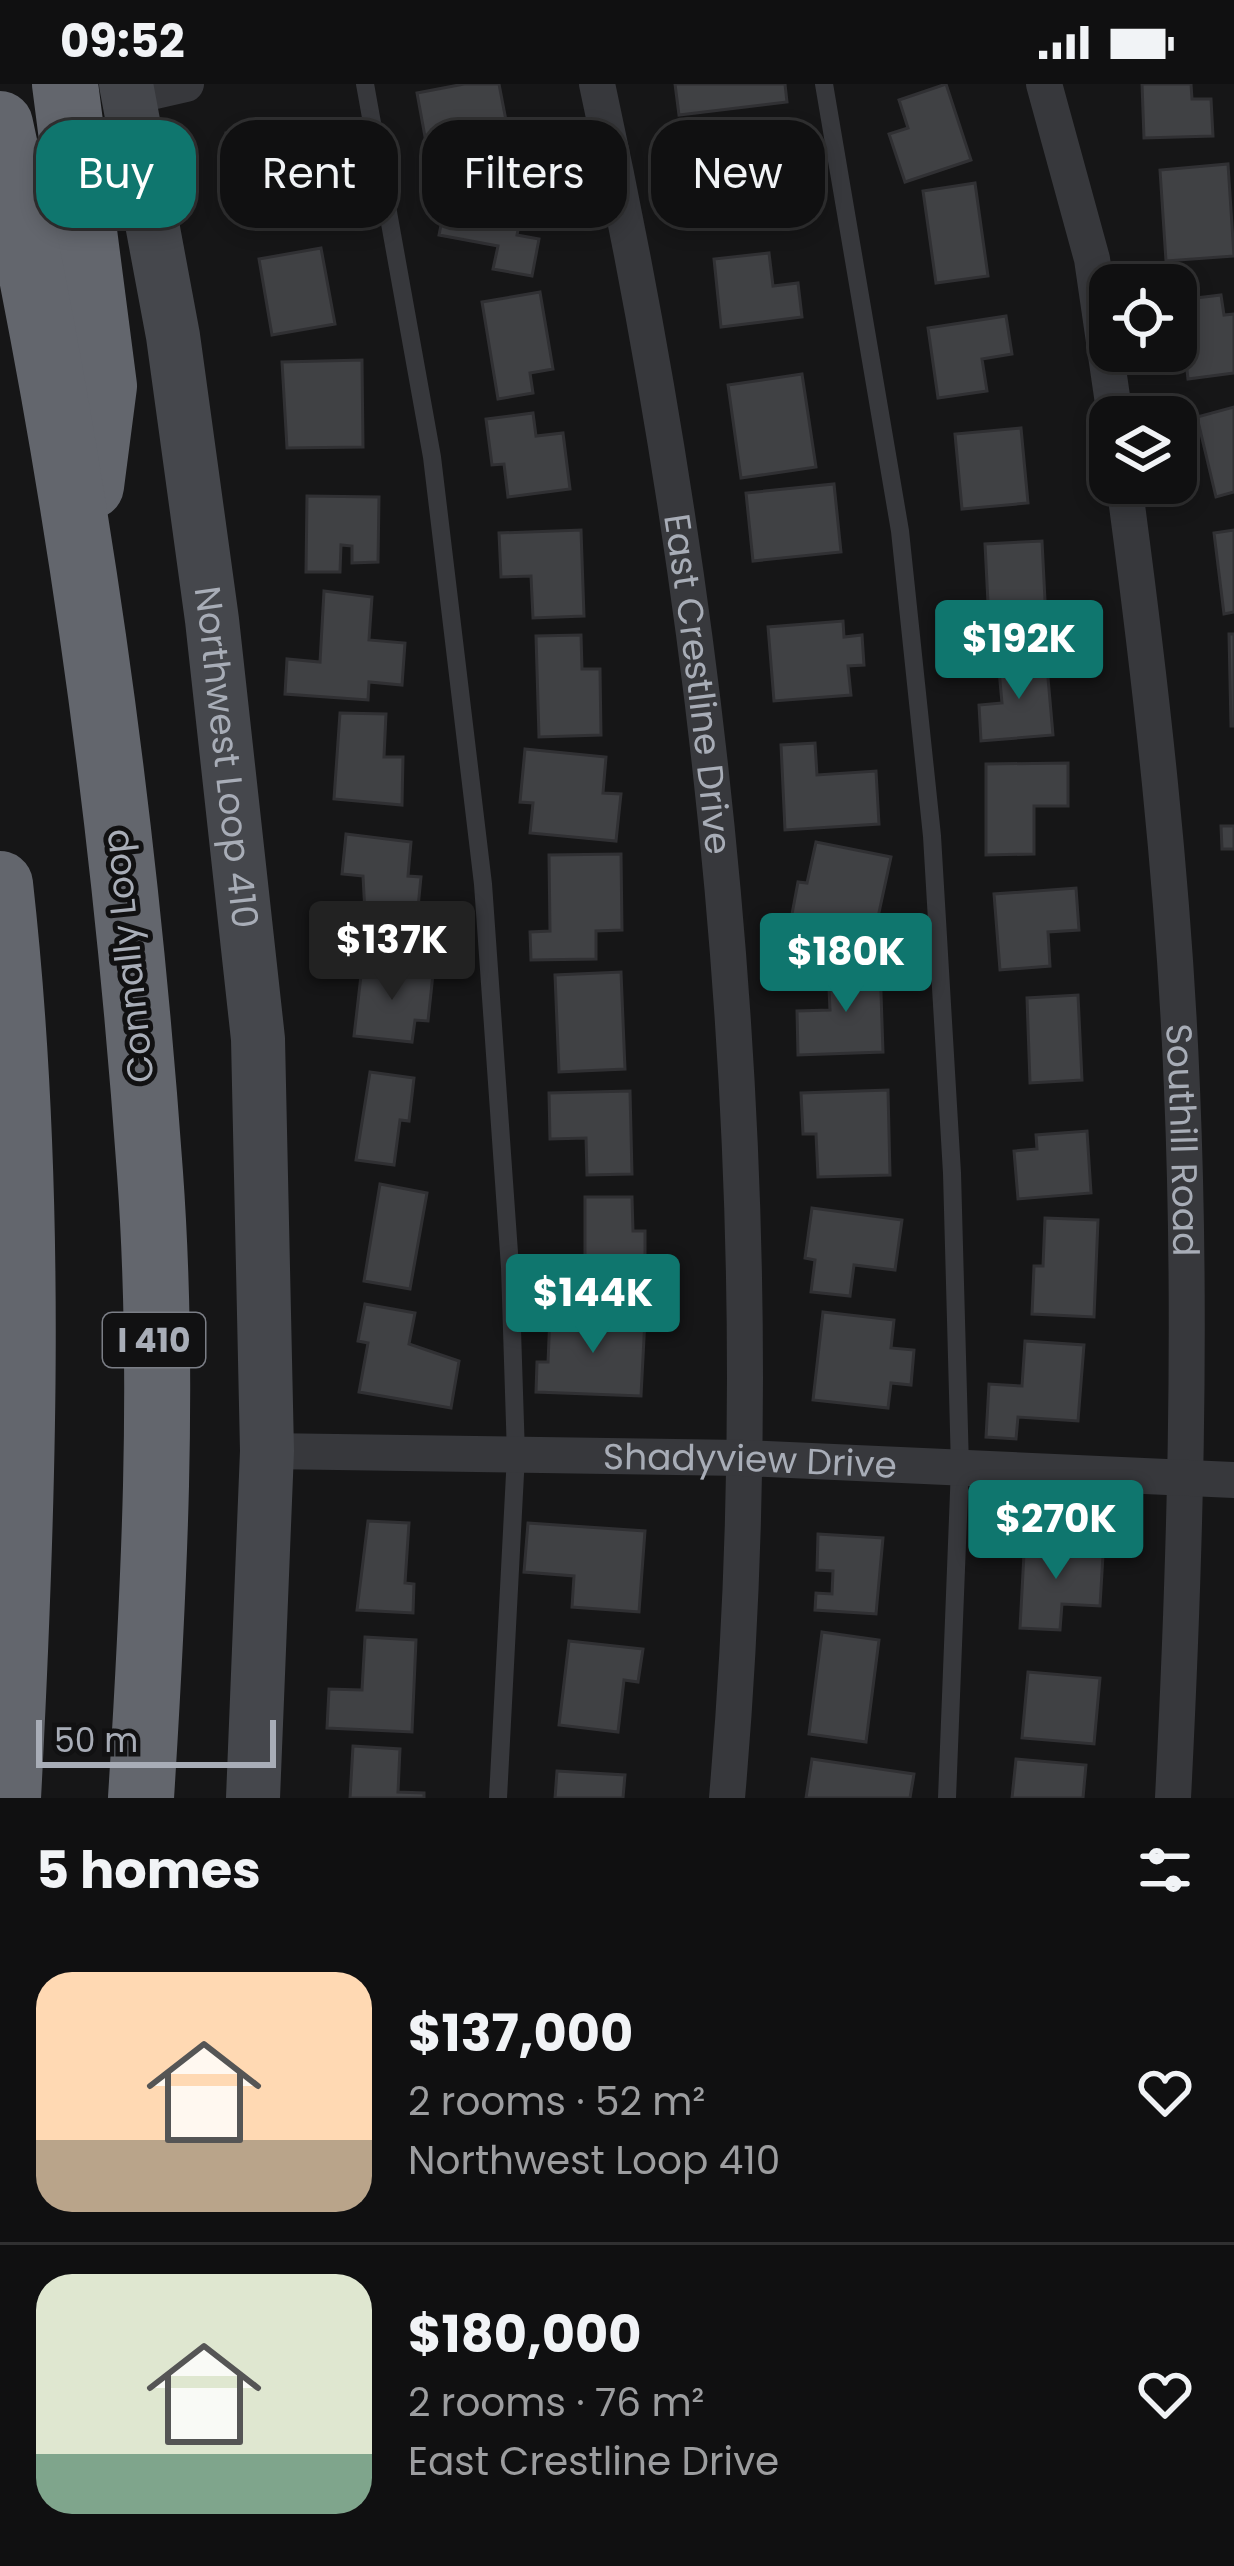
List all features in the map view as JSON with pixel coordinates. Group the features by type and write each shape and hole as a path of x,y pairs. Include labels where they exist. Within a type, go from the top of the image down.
{"highway":[{"path":"65,84 104,386 83,555"},
{"name":"Connally Loop","path":"0,124 83,555 150,1175 157,1441 141,1798"},
{"path":"0,884 21,1236 22,1532 8,1798"}],"main road":[{"name":"Northwest Loop 410","path":"128,91 173,336 209,596 258,1040 267,1451 254,1798"}],"street":[{"path":"128,91 186,84"},
{"name":"East Crestline Drive","path":"597,84 662,401 691,592 716,813 734,1076 743,1458 727,1798"},
{"path":"1044,84 1092,259 1112,396"},
{"name":"Southill Road","path":"1127,504 1154,704 1182,1090 1185,1477 1173,1798"},
{"name":"Shadyview Drive","path":"267,1451 743,1458 1234,1480"}],"lane":[{"path":"365,84 432,457 460,659 497,1070 516,1455 498,1798"},
{"path":"824,84 900,531 932,836 952,1173 960,1468 947,1798"}],"building":[{"path":"464,84 499,84 506,120 422,120 417,93"},
{"path":"675,84 785,84 787,102 679,115"},
{"path":"946,84 971,160 905,182 889,134 908,128 899,100"},
{"path":"1142,84 1191,84 1192,99 1211,99 1213,136 1144,138"},
{"path":"1228,164 1234,256 1166,261 1160,170"},
{"path":"975,183 988,276 936,283 923,191"},
{"path":"440,228 518,228 517,235 539,239 532,276 493,269 498,246 439,235"},
{"path":"321,248 335,324 272,335 259,259"},
{"path":"769,253 773,286 798,283 802,317 721,327 714,259"},
{"path":"540,292 553,369 530,373 533,393 498,399 482,302"},
{"path":"1221,295 1224,315 1234,314 1234,373 1188,379 1187,372 1197,372 1197,298"},
{"path":"1006,316 1012,354 982,359 987,391 938,398 928,328"},
{"path":"362,360 363,447 287,448 282,362"},
{"path":"802,374 816,467 741,478 728,385"},
{"path":"1234,407 1234,492 1216,497 1197,417"},
{"path":"533,413 536,436 563,433 570,489 508,497 504,464 492,465 486,419"},
{"path":"1021,428 1028,503 962,509 955,434"},
{"path":"834,484 841,552 753,561 746,493"},
{"path":"307,496 379,497 378,562 352,563 352,546 341,545 340,572 306,572"},
{"path":"581,530 584,616 533,618 531,576 501,577 499,533"},
{"path":"1234,530 1234,612 1224,614 1214,533"},
{"path":"1042,541 1046,620 989,623 985,544"},
{"path":"324,591 372,597 369,640 405,643 402,685 369,682 368,700 285,694 287,659 320,662"},
{"path":"843,621 844,637 862,635 864,665 848,666 851,695 774,701 768,627"},
{"path":"1229,634 1234,634 1234,726 1231,726"},
{"path":"581,635 582,669 600,669 601,735 539,737 536,636"},
{"path":"1046,655 1053,735 981,741 979,705 1002,703 998,659"},
{"path":"340,713 386,714 384,757 403,757 402,805 334,799"},
{"path":"815,743 817,775 876,771 879,824 785,830 781,745"},
{"path":"525,749 606,757 603,793 621,794 616,841 530,833 533,803 520,802"},
{"path":"1068,763 1068,806 1034,806 1034,854 986,855 986,764"},
{"path":"1221,826 1234,826 1234,849 1222,849"},
{"path":"346,834 411,842 408,876 421,877 417,918 365,913 363,876 342,874"},
{"path":"816,842 891,857 875,931 792,914 798,882 807,883"},
{"path":"621,854 622,930 596,931 596,959 531,960 530,932 550,931 549,855"},
{"path":"1076,888 1079,930 1048,932 1050,966 1000,970 994,894"},
{"path":"880,964 883,1052 798,1055 797,1011 830,1010 828,966"},
{"path":"362,967 433,974 428,1021 415,1020 412,1042 354,1036"},
{"path":"621,972 625,1069 559,1072 555,975"},
{"path":"1078,995 1082,1080 1030,1083 1027,998"},
{"path":"370,1072 414,1078 409,1121 400,1120 394,1165 356,1160"},
{"path":"888,1090 890,1175 818,1177 816,1134 803,1134 801,1093"},
{"path":"630,1091 632,1174 587,1175 586,1138 550,1139 549,1093"},
{"path":"1087,1131 1091,1193 1018,1199 1014,1151 1037,1149 1036,1135"},
{"path":"380,1184 427,1193 410,1289 364,1281"},
{"path":"585,1197 632,1197 633,1231 645,1231 645,1298 603,1298 603,1275 585,1275"},
{"path":"812,1208 902,1220 895,1270 854,1265 850,1296 811,1292 815,1260 805,1258"},
{"path":"1045,1218 1098,1220 1094,1317 1032,1314 1034,1266 1043,1266"},
{"path":"365,1304 415,1313 409,1344 459,1361 451,1408 359,1392 368,1343 358,1341"},
{"path":"823,1312 894,1320 891,1348 914,1350 911,1385 891,1383 888,1408 813,1400"},
{"path":"550,1315 645,1319 641,1396 536,1392 537,1362 548,1362"},
{"path":"1025,1341 1084,1345 1078,1421 1018,1417 1016,1439 986,1437 989,1384 1022,1386"},
{"path":"368,1521 409,1523 405,1583 414,1584 413,1613 357,1610"},
{"path":"528,1523 645,1531 639,1612 572,1607 574,1576 524,1572"},
{"path":"818,1534 883,1538 876,1614 815,1610 816,1593 832,1594 833,1571 817,1570"},
{"path":"1025,1535 1057,1537 1056,1553 1103,1555 1100,1606 1062,1604 1060,1630 1020,1628"},
{"path":"822,1632 879,1640 866,1742 809,1734"},
{"path":"365,1637 416,1640 412,1732 327,1728 329,1689 362,1690"},
{"path":"569,1641 643,1649 638,1682 624,1680 618,1732 559,1725"},
{"path":"1028,1672 1100,1678 1094,1744 1022,1738"},
{"path":"353,1746 400,1749 398,1792 424,1793 424,1798 350,1798"},
{"path":"812,1759 914,1774 910,1798 806,1798"},
{"path":"1016,1759 1086,1765 1083,1798 1012,1798"},
{"path":"557,1771 625,1775 623,1798 555,1798"}]}
